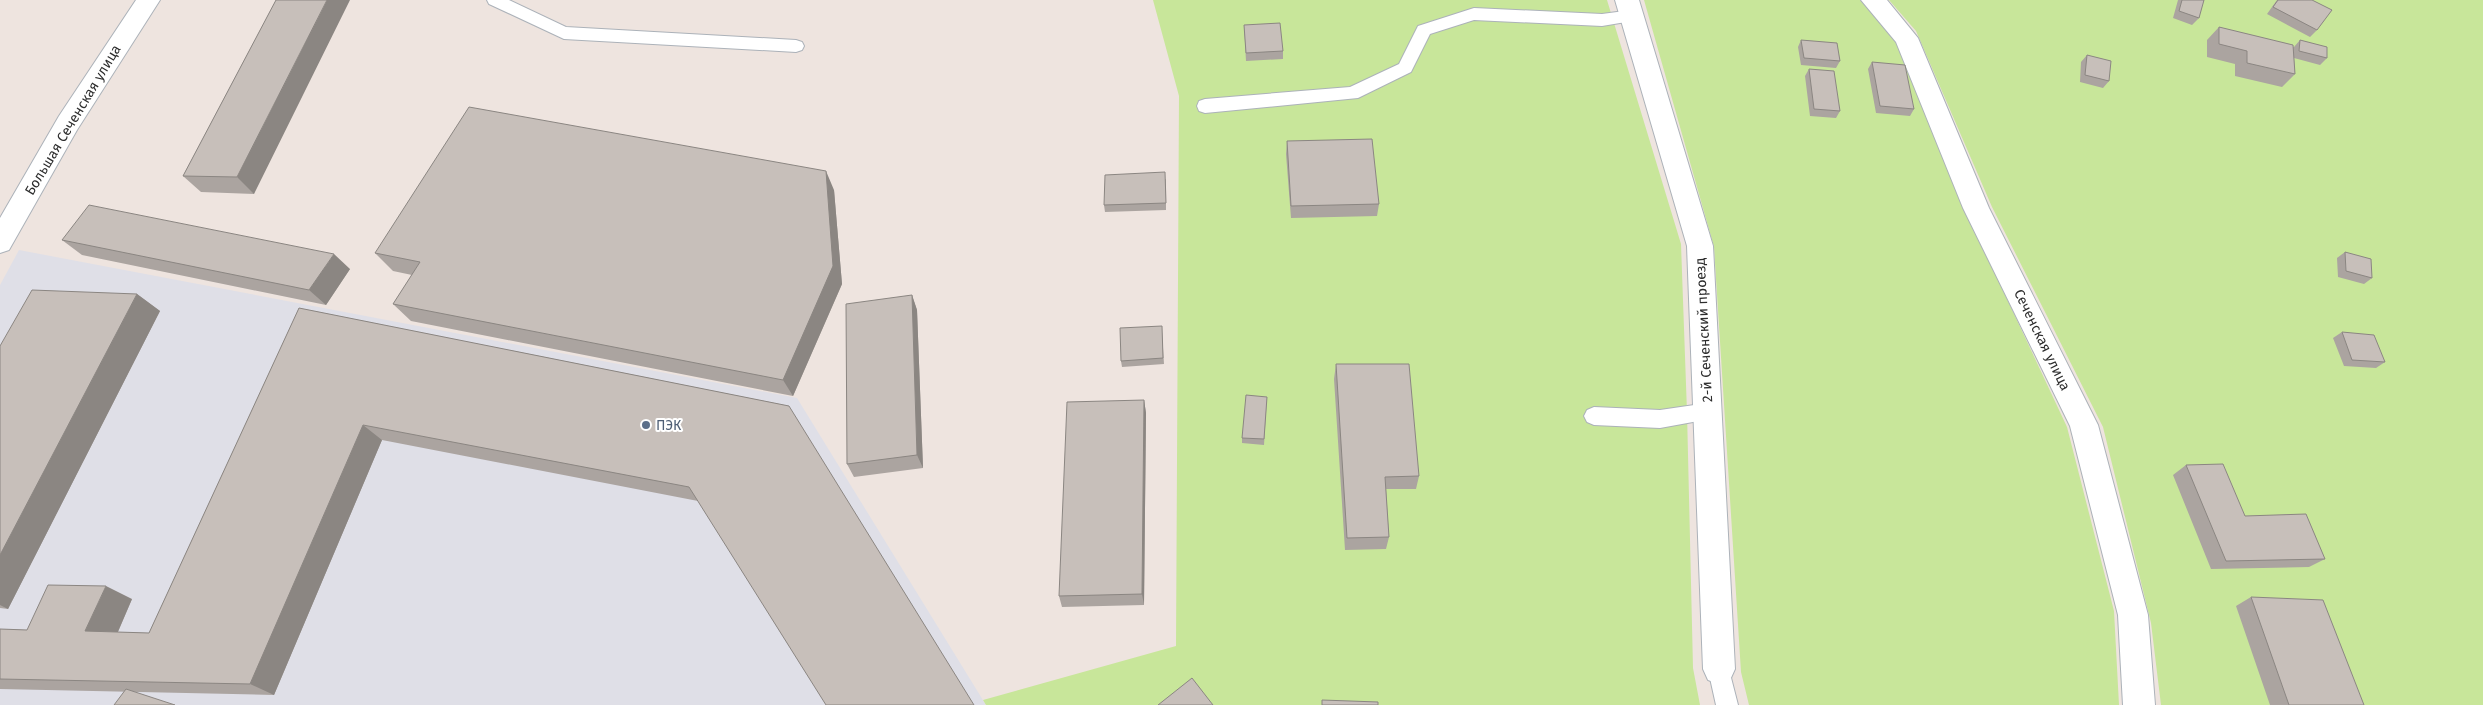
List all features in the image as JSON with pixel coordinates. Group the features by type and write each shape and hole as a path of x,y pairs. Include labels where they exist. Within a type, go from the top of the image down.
{"street":[{"name":"Большая Сеченская улица","path":"0,242 68,123 148,0"},
{"name":"Сеченская улица","path":"1873,0 1906,38 1976,208 2084,425 2133,615 2139,705"},
{"name":"2-й Сеченский проезд","path":"1630,8 1700,246 1719,669"}],"lane":[{"path":"495,0 564,33 796,46"},
{"path":"1205,106 1352,93 1405,68 1424,30 1474,14 1602,20 1630,8"},
{"path":"1594,416 1660,419 1708,412"},
{"path":"1719,669 1727,705"}],"shaded area":[{"path":"19,250 797,398 986,705 0,705 0,285"}],"green space":[{"path":"1153,0 1607,0 1681,244 1693,668 1700,705 986,705 983,700 1176,646 1179,96"},
{"path":"1644,0 1860,0 1898,39 1963,205 2067,427 2114,611 2119,705 1749,705 1741,672 1714,247"},
{"path":"1889,0 2483,0 2483,705 2161,705 2151,623 2103,427 1992,207 1916,31"}],"building":[{"path":"276,0 327,0 237,177 183,176"},
{"path":"2182,0 2204,0 2199,18 2179,11"},
{"path":"2278,0 2312,0 2332,10 2317,30 2273,7"},
{"path":"1280,23 1283,51 1246,53 1244,25"},
{"path":"2219,27 2293,45 2295,74 2247,63 2247,51 2219,44"},
{"path":"1801,40 1837,43 1840,61 1804,58"},
{"path":"2300,40 2327,47 2327,58 2299,51"},
{"path":"2087,55 2111,61 2109,81 2085,75"},
{"path":"1872,62 1905,65 1914,109 1880,106"},
{"path":"1809,69 1834,71 1840,111 1814,109"},
{"path":"469,107 826,171 833,266 783,380 393,304 420,262 375,253"},
{"path":"1372,139 1379,204 1291,206 1287,141"},
{"path":"1165,172 1166,203 1104,205 1105,175"},
{"path":"89,205 334,254 309,290 62,240"},
{"path":"2345,252 2371,259 2372,278 2346,271"},
{"path":"32,290 137,294 0,555 0,346"},
{"path":"912,295 917,455 847,464 846,304"},
{"path":"299,308 789,406 974,705 826,705 689,487 363,425 250,684 0,679 0,629 27,630 48,585 106,586 85,631 149,633"},
{"path":"1162,326 1163,358 1121,361 1120,328"},
{"path":"2342,332 2374,335 2385,362 2352,360"},
{"path":"1336,364 1409,364 1419,476 1385,477 1389,537 1347,538"},
{"path":"1246,395 1267,397 1264,439 1242,438"},
{"path":"1144,400 1142,594 1059,596 1067,402"},
{"path":"2223,464 2245,516 2306,514 2325,559 2226,561 2186,465"},
{"path":"2251,597 2323,600 2364,705 2289,705"},
{"path":"1192,678 1213,705 1158,705"},
{"path":"126,689 175,705 114,705"},
{"path":"1322,700 1378,702 1378,705 1322,705"}],"place":[{"name":"ПЭК","path":"646,425"}]}
